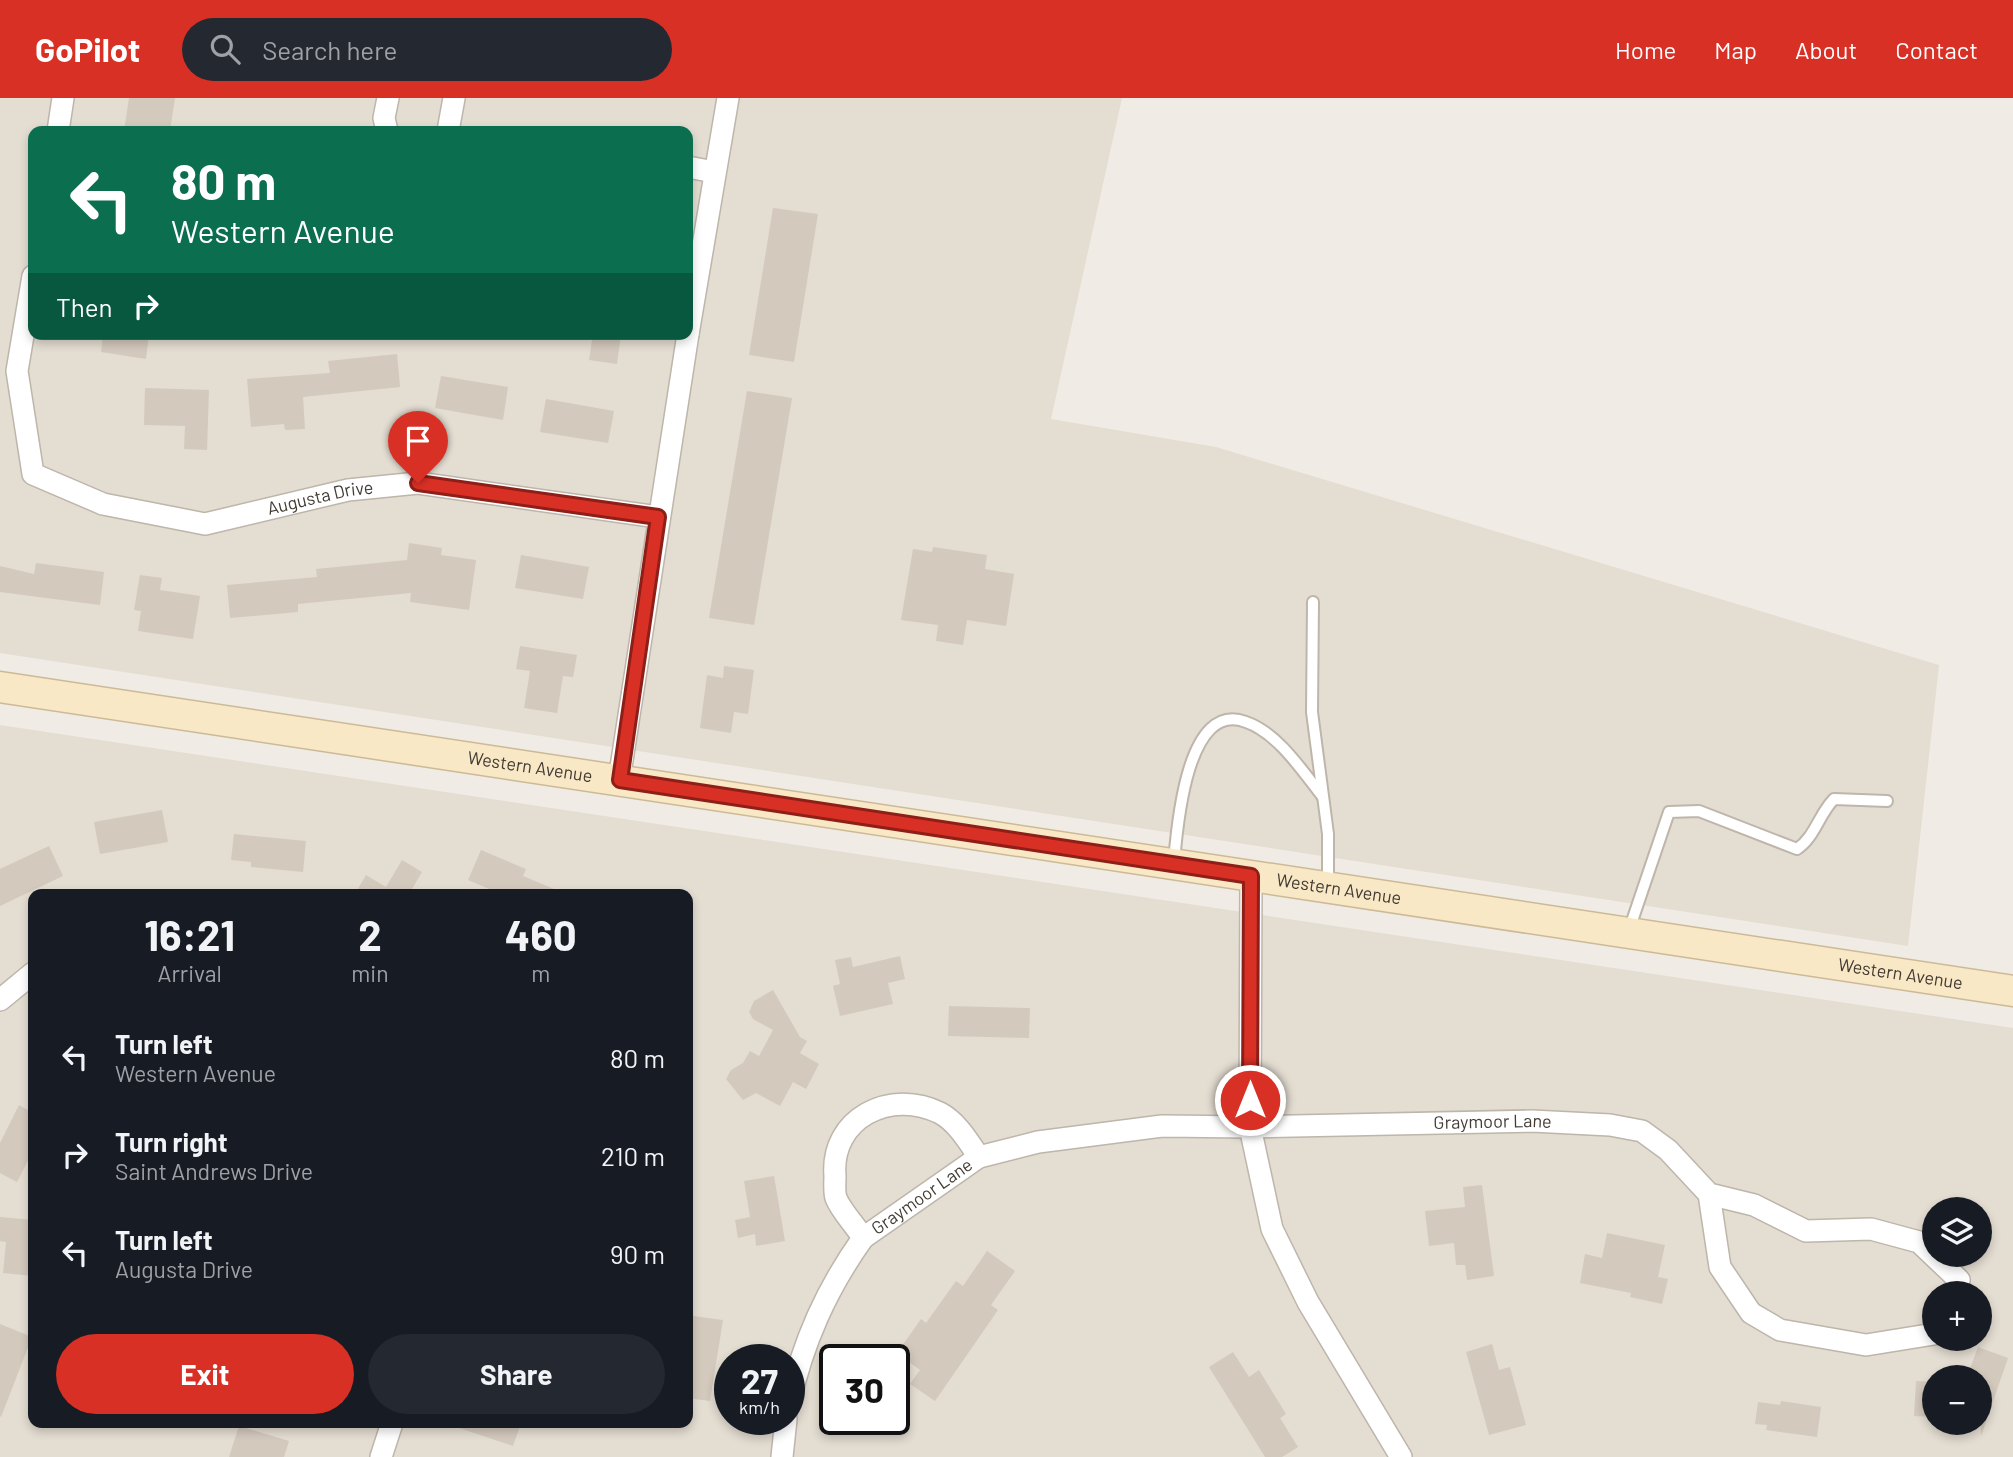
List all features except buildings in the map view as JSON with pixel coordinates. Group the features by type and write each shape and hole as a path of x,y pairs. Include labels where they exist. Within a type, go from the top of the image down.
{"main road":[{"name":"Western Avenue","path":"0,687 2013,991"}],"street":[{"path":"59,126 63,98"},
{"path":"386,126 384,118 387,98"},
{"path":"451,126 454,98"},
{"path":"693,303 728,98"},
{"path":"693,168 714,172"},
{"name":"Augusta Drive","path":"28,306 17,371 33,474 103,504 205,524 348,490 418,483 658,517"},
{"path":"620,780 687,340"},
{"path":"1251,876 1250,1127 1272,1229 1308,1301 1401,1457"},
{"path":"0,1000 28,977"},
{"name":"Graymoor Lane","path":"863,1238 836,1198 834,1163 846,1129 874,1108 916,1105 941,1114 962,1131 979,1157"},
{"name":"Graymoor Lane","path":"805,1344 822,1305 844,1265 863,1238 979,1157 1038,1142 1101,1131 1162,1126 1250,1127 1532,1121 1610,1125 1642,1131 1651,1137 1668,1150 1709,1194"},
{"path":"1922,1336 1866,1345 1780,1330 1751,1313 1720,1268 1709,1194 1754,1206 1807,1231 1871,1229 1919,1242 1959,1281"},
{"path":"381,1457 390,1428"},
{"path":"782,1457 784,1435"}],"lane":[{"path":"1313,602 1312,712 1328,834 1328,888"},
{"path":"1174,864 1177,824 1189,773 1202,738 1210,727 1222,721 1244,720 1255,726 1298,766 1323,797"},
{"path":"1628,933 1669,812 1699,811 1797,849 1806,843 1825,807 1834,799 1887,801"}],"shaded area":[{"path":"0,98 1122,98 1051,419 1216,447 1939,665 1908,946 0,653"},
{"path":"0,725 2013,1028 2013,1457 0,1457"}],"route":[{"path":"418,483 658,517 620,780 1251,876 1250,1100"}]}
